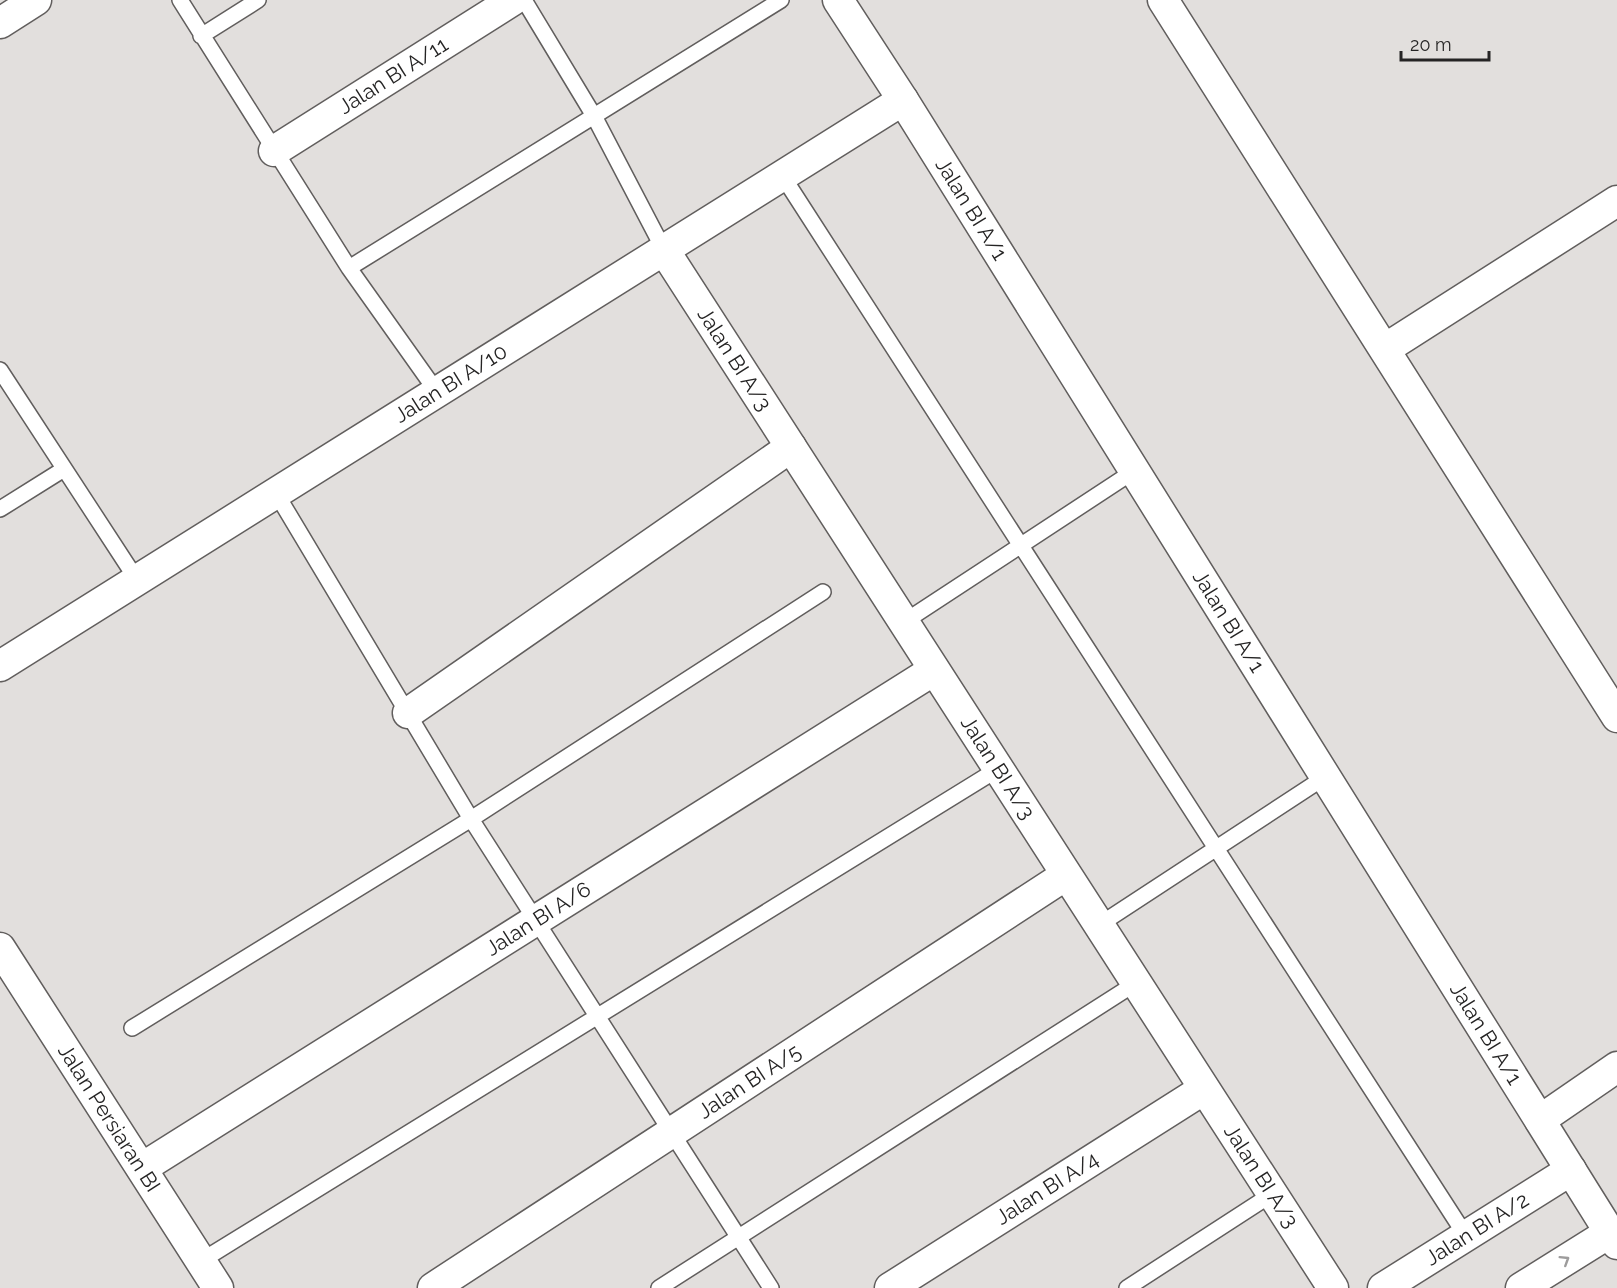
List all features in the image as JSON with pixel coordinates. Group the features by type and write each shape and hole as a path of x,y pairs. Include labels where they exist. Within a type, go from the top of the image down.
{"street":[{"path":"0,23 36,0"},
{"name":"Jalan BI A/11","path":"274,151 513,0"},
{"name":"Jalan BI A/1","path":"838,0 903,100 1613,1238"},
{"path":"1163,0 1617,717"},
{"name":"Jalan BI A/10","path":"0,666 903,100"},
{"path":"1385,350 1617,201"},
{"name":"Jalan BI A/3","path":"664,250 1333,1288"},
{"path":"408,713 791,447"},
{"name":"Jalan BI A/6","path":"141,1168 934,669"},
{"name":"Jalan BI A/5","path":"433,1288 1066,875"},
{"name":"Jalan Persiaran BI","path":"0,948 218,1288"},
{"path":"1540,1120 1617,1067"},
{"name":"Jalan BI A/4","path":"890,1288 1204,1089"},
{"name":"Jalan BI A/2","path":"1383,1288 1571,1170"},
{"path":"1521,1288 1613,1238"}],"lane":[{"path":"180,0 349,268 437,392"},
{"path":"201,36 258,0"},
{"path":"524,0 594,116 664,250"},
{"path":"349,268 781,0"},
{"path":"782,175 1466,1236"},
{"path":"0,370 137,580"},
{"path":"0,509 64,469"},
{"path":"904,622 1134,471"},
{"path":"276,493 471,819 771,1288"},
{"path":"132,1028 471,819 823,592"},
{"path":"201,1261 999,769"},
{"path":"1099,925 1325,777"},
{"path":"659,1288 1136,983"},
{"path":"1127,1288 1272,1194"}]}
